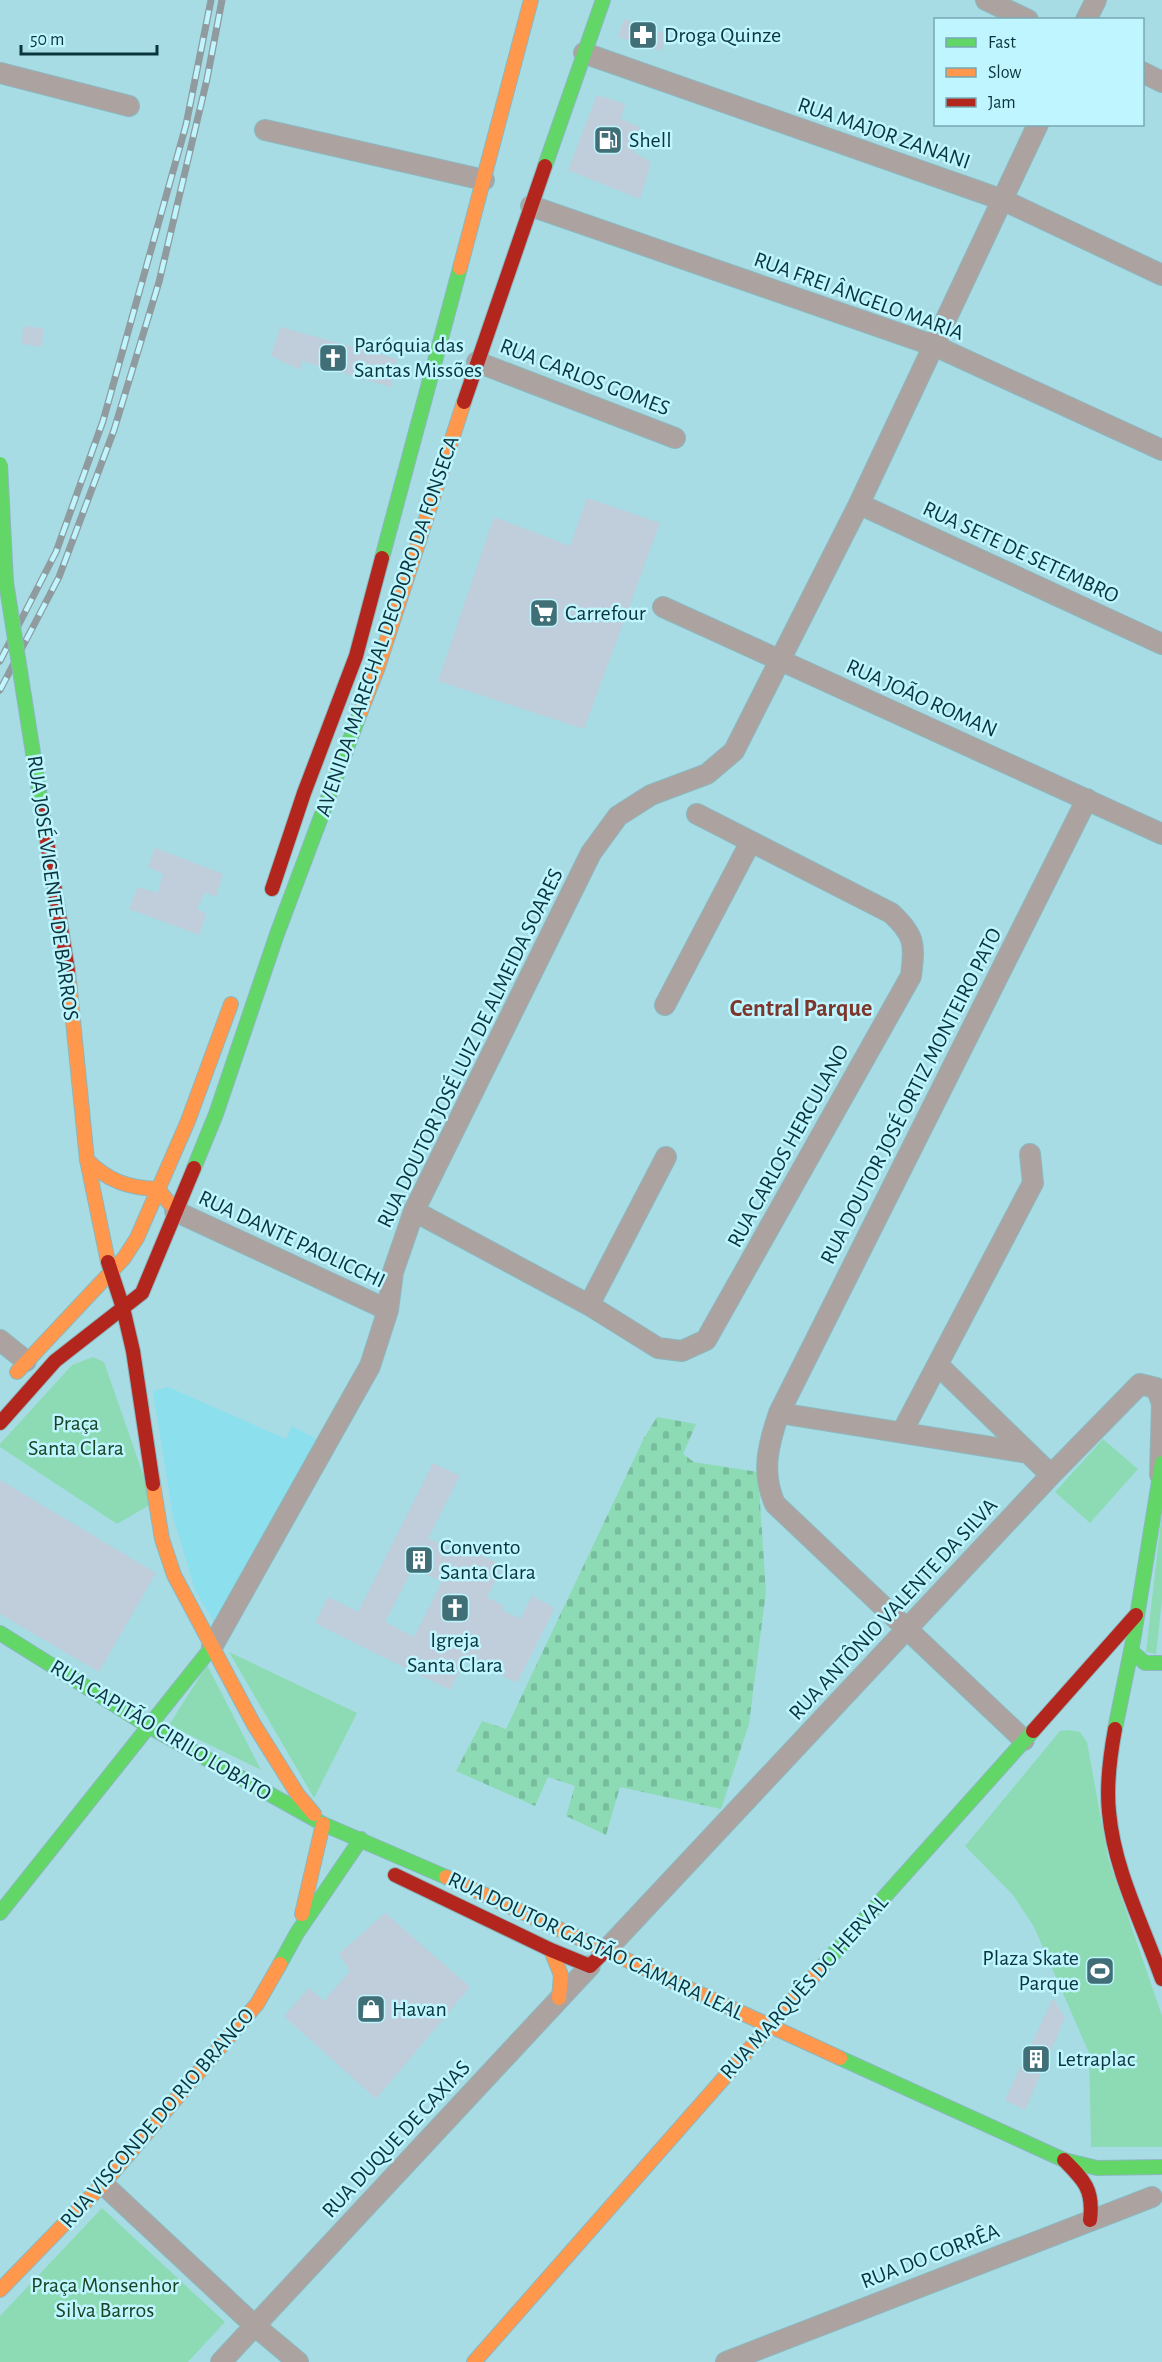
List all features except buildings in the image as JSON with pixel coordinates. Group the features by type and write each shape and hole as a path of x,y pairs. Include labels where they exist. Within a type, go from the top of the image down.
{"main road":[{"name":"AVENIDA MARECHAL DEODORO DA FONSECA","path":"267,905 304,793 356,656 531,0"},
{"name":"AVENIDA MARECHAL DEODORO DA FONSECA","path":"0,1423 56,1361 142,1293 216,1114 277,934 378,667 477,362 603,0"},
{"path":"474,216 485,231"},
{"path":"503,236 522,232"},
{"name":"RUA JOSÉ VICENTE DE BARROS","path":"0,464 6,582 68,971 87,1160 110,1272 123,1308 133,1351 162,1539 174,1575 253,1723 298,1795 323,1824 357,1857"},
{"path":"408,464 416,488 434,494"},
{"path":"7,1383 124,1258 137,1238 188,1120 237,989"},
{"path":"87,1160 101,1174 114,1182 126,1186 158,1189 175,1211"},
{"path":"1161,1472 1108,1778 1109,1814 1131,1898 1162,1979"},
{"name":"RUA MARQUÊS DO HERVAL","path":"474,2362 769,2026 1136,1615"},
{"name":"RUA CAPITÃO CIRILO LOBATO","path":"0,1633 150,1727 323,1824"},
{"path":"0,1913 212,1647"},
{"path":"1131,1651 1139,1660 1148,1665 1162,1663"},
{"name":"RUA DOUTOR GASTÃO CÂMARA LEAL","path":"323,1824 607,1949 769,2026 1064,2160 1096,2168 1162,2167"},
{"name":"RUA VISCONDE DO RIO BRANCO","path":"297,1933 323,1824"},
{"name":"RUA VISCONDE DO RIO BRANCO","path":"0,2290 103,2184 257,2004 297,1933 357,1857 361,1839"},
{"path":"383,1870 551,1950 590,1966"},
{"name":"RUA DUQUE DE CAXIAS","path":"590,1966 607,1949"},
{"path":"551,1950 561,1975 559,1998"},
{"name":"RUA DOUTOR GASTÃO CÂMARA LEAL","path":"1064,2160 1085,2181 1094,2202 1090,2220"}],"street":[{"path":"986,0 1024,18"},
{"path":"1087,18 1096,0"},
{"name":"RUA MAJOR ZANANI","path":"584,53 1004,200 1162,275"},
{"path":"0,72 129,106"},
{"path":"1144,72 1162,81"},
{"name":"RUA DOUTOR JOSÉ LUIZ DE ALMEIDA SOARES","path":"212,1647 370,1366 388,1310 393,1272 414,1211 591,853 618,816 651,795 707,774 734,751 859,504 1037,126"},
{"path":"265,130 484,180"},
{"name":"RUA FREI ÂNGELO MARIA","path":"531,207 935,346 1162,450"},
{"name":"RUA CARLOS GOMES","path":"477,362 675,438"},
{"name":"RUA SETE DE SETEMBRO","path":"859,504 1162,644"},
{"path":"0,640 21,606"},
{"name":"RUA JOÃO ROMAN","path":"663,607 1162,834"},
{"name":"RUA DOUTOR JOSÉ ORTIZ MONTEIRO PATO","path":"1024,1740 775,1504 766,1479 766,1459 769,1440 778,1413 1087,799"},
{"name":"RUA CARLOS HERCULANO","path":"589,1305 658,1347 682,1350 706,1340 911,976 914,951 908,928 891,912 750,843 697,814"},
{"path":"665,1005 750,843"},
{"path":"902,1432 939,1366 1033,1183 1030,1154"},
{"path":"414,1211 589,1305 666,1157"},
{"name":"RUA DANTE PAOLICCHI","path":"175,1211 388,1310"},
{"path":"0,1340 26,1361"},
{"path":"939,1366 1051,1476"},
{"name":"RUA ANTÔNIO VALENTE DA SILVA","path":"607,1949 1140,1384 1156,1388 1162,1403 1161,1472"},
{"path":"778,1413 1028,1453"},
{"name":"RUA DUQUE DE CAXIAS","path":"221,2362 590,1966"},
{"path":"103,2184 255,2326 298,2362"},
{"name":"RUA DO CORRÊA","path":"726,2362 1152,2197"}],"shaded area":[{"path":"168,1387 286,1439 292,1426 324,1443 218,1629 195,1590 173,1517 153,1391"}],"green space":[{"name":"Praça Santa Clara","path":"93,1357 104,1362 153,1503 117,1524 0,1447 0,1444 72,1365"},
{"path":"657,1417 696,1424 683,1454 694,1462 758,1472 766,1592 749,1724 721,1809 620,1787 606,1835 566,1816 575,1786 548,1777 535,1806 456,1771 482,1721 506,1729 644,1438"},
{"path":"1103,1439 1138,1469 1090,1523 1055,1492"},
{"path":"1162,1511 1162,1600 1156,1654 1146,1652"},
{"path":"229,1652 357,1713 314,1798"},
{"path":"207,1665 261,1770 169,1725"},
{"name":"Plaza Skate Parque","path":"1060,1731 1080,1732 1087,1742 1108,1858 1162,2016 1162,2147 1091,2147 1089,2053 1034,1927 1013,1895 965,1846"},
{"name":"Praça Monsenhor Silva Barros","path":"102,2208 225,2322 188,2362 0,2362 0,2316"}],"railway":[{"path":"0,661 56,552 103,421 186,125 211,0"},
{"path":"0,690 59,577 114,430 159,282 207,79 222,0"}],"traffic: fast":[{"path":"545,166 603,0"},
{"path":"382,558 460,268"},
{"path":"0,464 6,582 42,810"},
{"path":"194,1168 216,1114 277,934 360,713"},
{"path":"1115,1729 1133,1641 1162,1463"},
{"path":"0,1633 150,1727 323,1824 446,1877"},
{"path":"0,1913 212,1647"},
{"path":"1131,1651 1145,1663 1162,1663"},
{"path":"819,1970 1033,1731"},
{"path":"280,1964 297,1933 361,1839"},
{"path":"840,2058 1064,2160 1097,2168 1162,2167"}],"traffic: slow":[{"path":"460,268 531,0"},
{"path":"360,713 378,667 464,402"},
{"path":"68,971 87,1160 108,1262"},
{"path":"17,1372 124,1258 137,1238 188,1121 231,1004"},
{"path":"87,1160 119,1182 158,1189 169,1203"},
{"path":"153,1484 162,1539 174,1575 253,1723 298,1795 314,1814"},
{"path":"302,1914 323,1824"},
{"path":"446,1877 840,2058"},
{"path":"551,1950 561,1975 559,1998"},
{"path":"0,2290 103,2184 257,2004 280,1964"},
{"path":"474,2362 819,1970"}],"traffic: jam":[{"path":"464,402 545,166"},
{"path":"272,889 304,793 356,656 382,558"},
{"path":"42,810 68,971"},
{"path":"0,1423 55,1361 142,1293 194,1168"},
{"path":"108,1262 123,1308 133,1351 153,1484"},
{"path":"1033,1731 1136,1615"},
{"path":"1115,1729 1108,1781 1112,1834 1130,1897 1162,1979"},
{"path":"395,1875 551,1950 590,1966 607,1949"},
{"path":"1064,2160 1086,2186 1090,2201 1090,2220"}],"place":[{"name":"Droga Quinze","path":"643,35"},
{"name":"Shell","path":"608,140"},
{"name":"Paróquia das Santas Missões","path":"333,358"},
{"name":"Carrefour","path":"544,613"},
{"name":"Convento Santa Clara","path":"419,1560"},
{"name":"Igreja Santa Clara","path":"455,1608"},
{"name":"Plaza Skate Parque","path":"1100,1971"},
{"name":"Havan","path":"371,2009"},
{"name":"Letraplac","path":"1036,2059"}],"district":[{"name":"Central Parque","path":"801,1009"}]}
